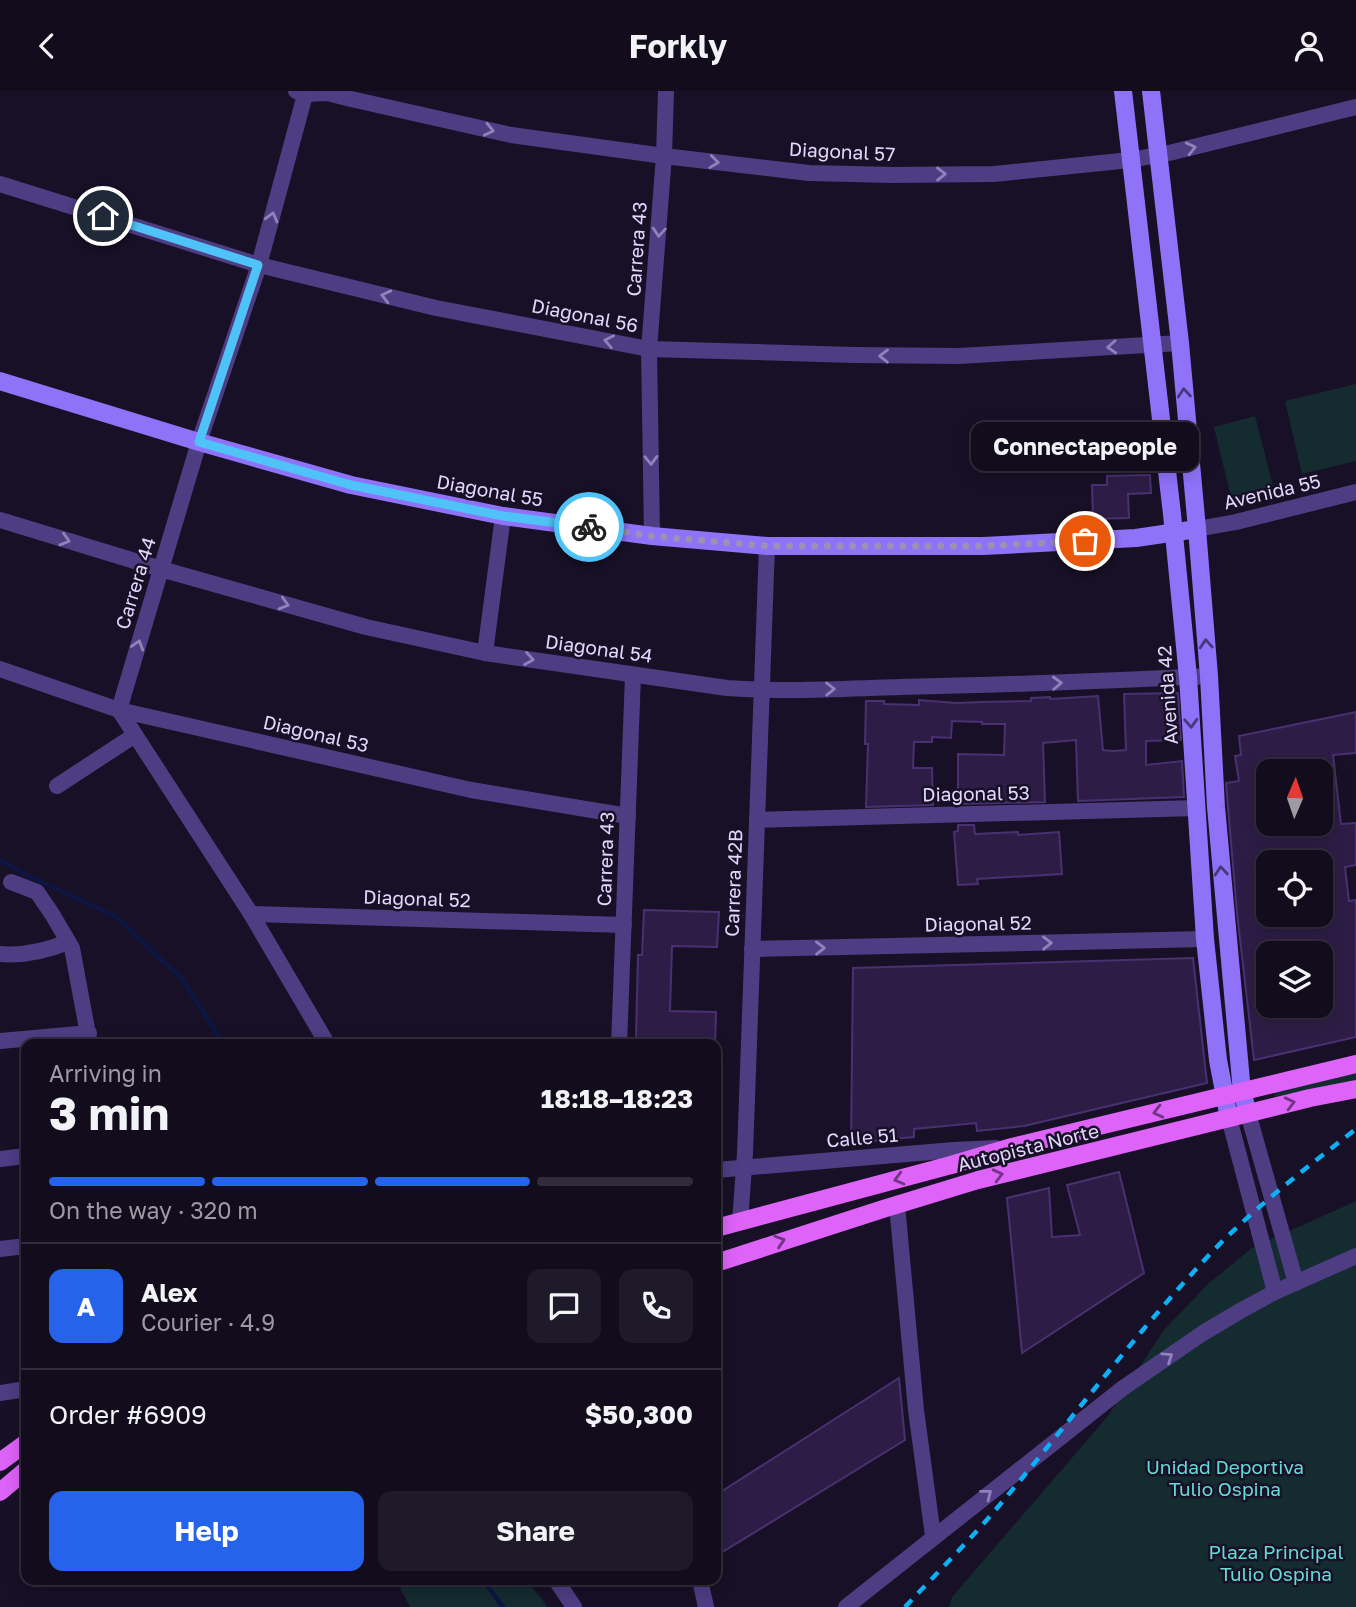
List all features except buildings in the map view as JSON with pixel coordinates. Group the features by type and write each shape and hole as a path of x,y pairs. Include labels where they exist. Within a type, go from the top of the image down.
{"main road":[{"name":"Autopista Norte","path":"721,1227 1012,1147 1356,1064"},
{"name":"Autopista Norte","path":"721,1261 978,1180 1356,1089"},
{"path":"0,1462 21,1447"},
{"path":"0,1492 21,1474"}],"street":[{"name":"Carrera 43","path":"652,536 649,349 664,156 666,91"},
{"name":"Avenida 42","path":"1123,91 1174,533 1188,677 1205,939 1218,1060 1233,1094 1248,1113 1296,1283"},
{"name":"Avenida 42","path":"1151,91 1180,344 1209,676 1227,939 1233,1094 1229,1118 1275,1292"},
{"name":"Diagonal 57","path":"303,92 326,92 351,100 510,135 809,173 893,175 994,174 1130,160 1356,107"},
{"name":"Carrera 44","path":"119,710 199,442 258,265 303,92"},
{"name":"Diagonal 56","path":"0,184 258,265 436,308 649,349 959,356 1180,344"},
{"name":"Diagonal 55","path":"0,381 351,485 503,516 652,536 767,546 983,546 1136,538 1197,529"},
{"name":"Avenida 55","path":"1197,529 1356,492"},
{"path":"485,653 503,516"},
{"name":"Diagonal 54","path":"0,520 366,627 485,653 727,688 762,690 1209,676"},
{"name":"Carrera 42B","path":"740,1222 767,546"},
{"name":"Diagonal 53","path":"0,670 119,710 471,790 628,815"},
{"name":"Carrera 43","path":"619,1039 633,675"},
{"path":"119,710 251,914 324,1039"},
{"path":"57,786 135,735"},
{"name":"Diagonal 53","path":"757,820 1196,809"},
{"path":"11,882 37,892 72,949 89,1039"},
{"name":"Diagonal 52","path":"251,914 624,925"},
{"name":"Diagonal 52","path":"752,949 1205,939"},
{"path":"0,954 18,955 51,949 68,941"},
{"path":"0,1041 21,1041"},
{"name":"Calle 51","path":"721,1170 1012,1147"},
{"path":"0,1159 21,1157"},
{"path":"897,1205 916,1410 933,1536"},
{"path":"0,1249 21,1247"},
{"path":"846,1607 1123,1388 1203,1333 1275,1292 1356,1256"},
{"path":"0,1392 21,1390"},
{"path":"559,1585 574,1607"},
{"path":"701,1585 706,1607"}],"green space":[{"path":"1356,384 1356,461 1302,474 1285,401"},
{"path":"1255,416 1273,486 1231,497 1214,427"},
{"path":"1356,1073 1356,1080 1275,1097 1273,1090"},
{"name":"Unidad Deportiva Tulio Ospina","path":"1356,1201 1356,1607 949,1607 952,1597 1108,1416 1163,1331 1209,1283 1252,1248"},
{"path":"399,1585 529,1585 547,1607 410,1607"}],"waterway":[{"path":"0,860 28,876 115,916 183,980 220,1039"},
{"path":"487,1585 503,1607"}],"railway":[{"path":"905,1607 992,1514 1127,1349 1211,1253 1263,1204 1356,1129"}],"way so far":[{"path":"589,527 652,536 767,546 983,546 1085,541"}],"place":[{"name":"Connectapeople","path":"1085,541"}],"route":[{"path":"103,216 258,265 199,442 351,485 503,516 589,527"}],"park label":[{"name":"Plaza Principal Tulio Ospina","path":"1276,1562"}]}
